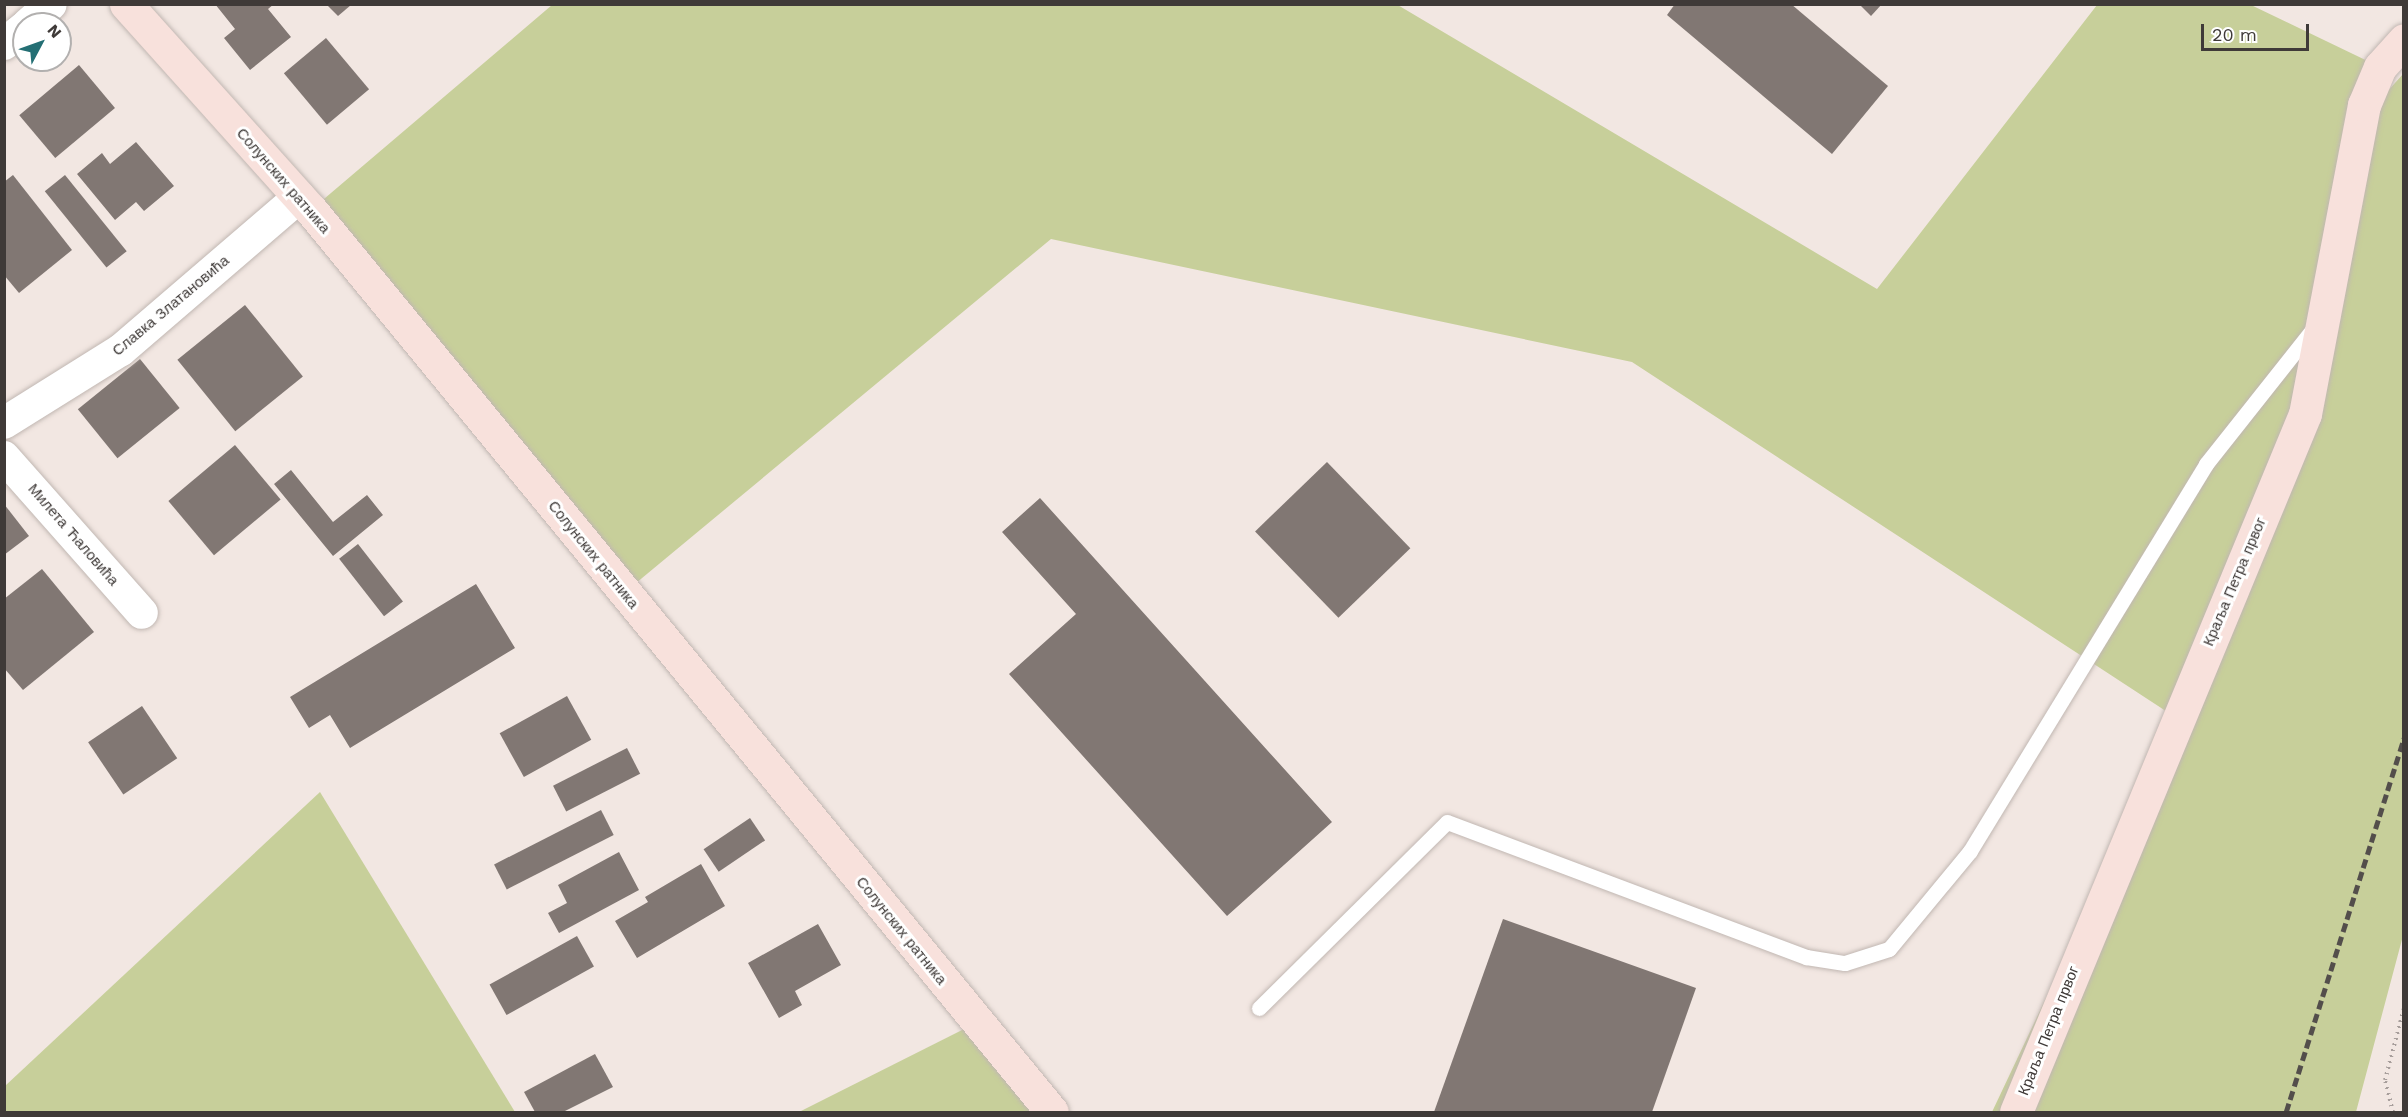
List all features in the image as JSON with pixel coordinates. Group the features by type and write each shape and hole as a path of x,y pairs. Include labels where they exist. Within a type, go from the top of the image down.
{"main road":[{"name":"Солунских ратника","path":"126,4 299,197 1052,1113"},
{"name":"Краља Петра првог","path":"2016,1113 2306,414 2321,320 2364,105 2380,67 2403,40"}],"street":[{"name":"Славка Златановића","path":"4,423 121,350 299,197"},
{"name":"Милета Ћаловића","path":"4,457 142,613"}],"lane":[{"path":"1259,1008 1447,822 1806,957 1845,963 1889,949 1970,851 2206,464 2321,320"}],"path":[{"path":"2392,1113 2385,1080 2403,1008"}],"green space":[{"path":"1396,4 1877,289 2097,5 2251,5 2380,67 2386,93 2403,74 2404,932 2356,1112 1992,1112 2178,719 1632,362 1051,239 624,593 311,210 552,5"},
{"path":"320,792 515,1112 5,1112 5,1086"},
{"path":"976,1023 1052,1112 799,1112"}],"building":[{"path":"215,4 274,4 268,9 291,37 250,70 224,38 235,29"},
{"path":"1675,4 1791,4 1888,86 1832,154 1667,15"},
{"path":"1859,4 1882,4 1871,16"},
{"path":"327,5 351,5 338,16"},
{"path":"326,38 369,89 327,125 284,73"},
{"path":"79,65 115,108 55,158 19,115"},
{"path":"136,142 174,186 144,211 136,202 115,220 77,174 102,153 110,164"},
{"path":"13,175 72,250 19,293 4,275 4,182"},
{"path":"65,175 127,251 106,268 45,191"},
{"path":"245,305 303,376 235,431 177,360"},
{"path":"140,359 180,408 117,458 78,409"},
{"path":"235,445 281,499 214,555 168,501"},
{"path":"1327,462 1410,548 1338,618 1255,531"},
{"path":"291,470 333,522 367,495 383,515 333,556 274,484"},
{"path":"1040,498 1332,822 1227,916 1009,674 1076,614 1002,532"},
{"path":"4,504 29,536 4,555"},
{"path":"358,544 403,602 384,616 339,559"},
{"path":"42,569 94,632 23,690 4,668 4,599"},
{"path":"476,584 515,648 350,748 330,715 309,728 290,697"},
{"path":"567,696 591,740 524,777 500,733"},
{"path":"142,706 177,758 123,795 88,742"},
{"path":"627,748 640,774 566,812 553,786"},
{"path":"601,810 614,835 507,889 494,864"},
{"path":"750,818 765,840 719,872 704,849"},
{"path":"619,852 639,890 559,933 548,913 567,903 558,885"},
{"path":"701,864 725,906 637,958 615,921 648,902 645,897"},
{"path":"1503,919 1696,988 1652,1112 1434,1112"},
{"path":"818,924 841,965 795,991 802,1005 779,1018 748,963"},
{"path":"577,936 594,967 507,1015 490,984"},
{"path":"595,1054 613,1087 563,1112 535,1112 524,1092"}],"railway":[{"path":"2286,1112 2404,738"}]}
